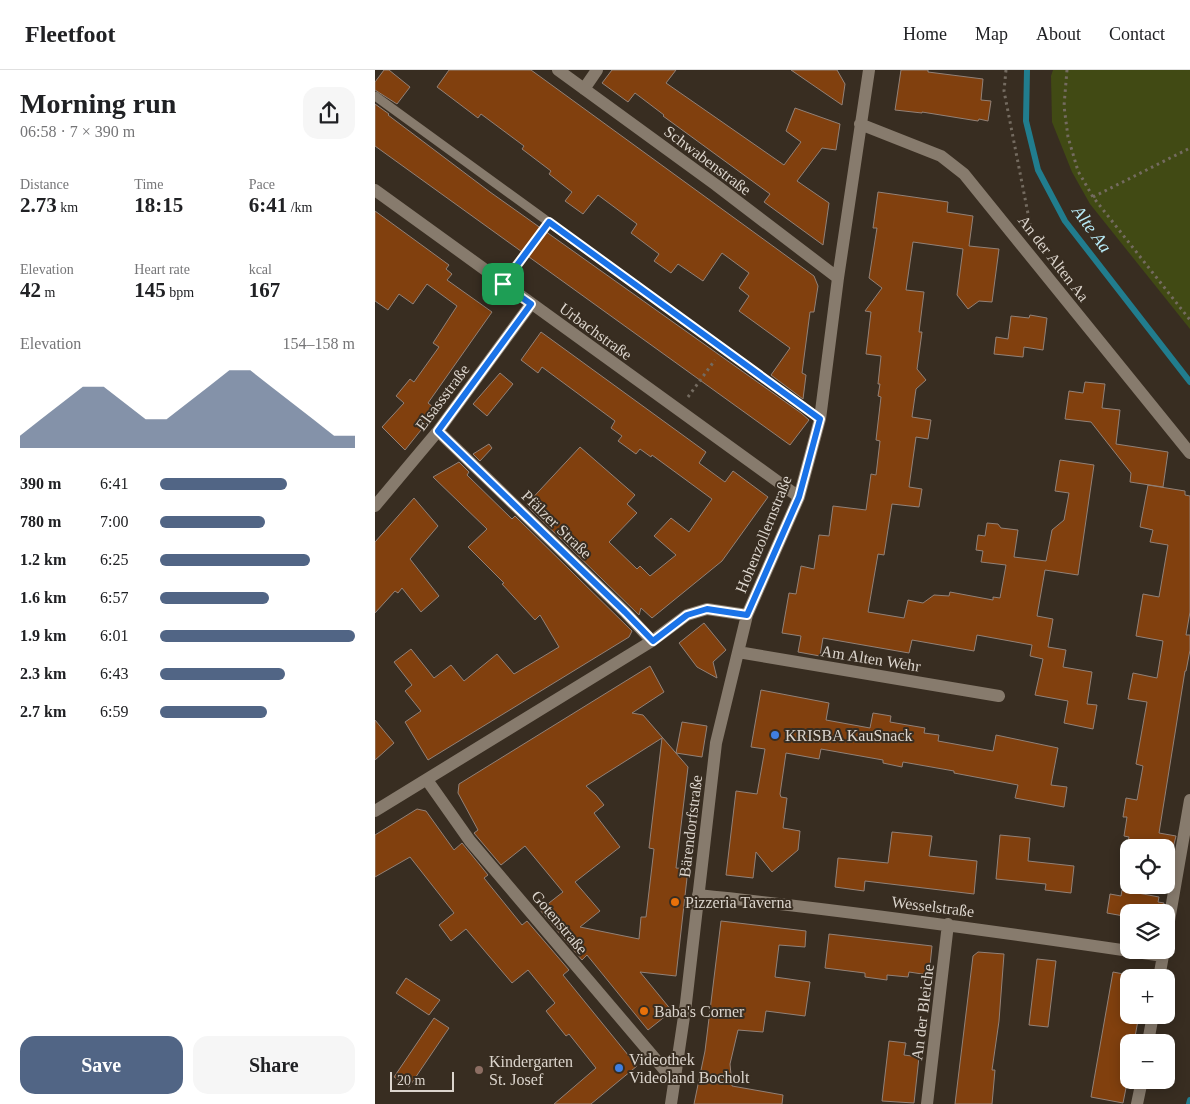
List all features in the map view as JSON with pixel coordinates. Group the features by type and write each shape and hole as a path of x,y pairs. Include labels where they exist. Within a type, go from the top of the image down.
{"street":[{"name":"Schwabenstraße","path":"558,70 838,278"},
{"path":"584,89 597,70"},
{"name":"Hohenzollernstraße","path":"375,811 653,641 687,615 707,609 747,615 799,497 820,419 838,278 869,70"},
{"name":"An der Alten Aa","path":"860,124 941,156 964,174 1190,453"},
{"name":"Urbachstraße","path":"375,190 799,497"},
{"name":"Elsassstraße","path":"375,506 438,431 531,304"},
{"name":"Pfälzer Straße","path":"438,431 653,641"},
{"name":"Bärendorfstraße","path":"671,1104 686,1003 716,744 747,615"},
{"name":"Am Alten Wehr","path":"738,652 999,696"},
{"name":"Gotenstraße","path":"427,780 469,841 673,1081"},
{"path":"1172,904 1190,800"},
{"name":"Wesselstraße","path":"698,895 796,905 1120,947"},
{"name":"An der Bleiche","path":"927,1104 948,924"},
{"path":"1137,1104 1140,1089"}],"lane":[{"path":"375,96 820,419"}],"path":[{"path":"1006,70 1004,91 1032,234"},
{"path":"1067,70 1063,106 1068,137 1078,171 1093,197 1190,320"},
{"path":"1093,197 1190,148"},
{"path":"503,284 549,222"},
{"path":"679,410 723,348"}],"green space":[{"path":"1053,70 1190,70 1190,329 1090,204 1072,172 1052,122 1051,76"}],"building":[{"path":"384,70 389,70 410,87 397,104 375,90 375,82"},
{"path":"449,70 531,70 814,276 818,286 814,312 810,312 802,373 806,375 803,399 771,375 790,348 739,311 749,296 739,288 749,273 722,253 703,281 678,264 671,273 654,261 659,254 631,233 637,224 598,195 583,214 565,201 572,192 549,174 551,171 522,149 524,146 481,114 478,118 437,87"},
{"path":"612,70 676,70 666,83 784,165 801,142 786,131 795,108 840,124 836,150 822,148 797,181 829,203 823,245 764,202 770,194 663,116 635,93 628,102 602,83"},
{"path":"791,70 837,70 845,84 842,105"},
{"path":"901,70 928,70 928,72 983,79 981,100 991,101 988,121 895,110"},
{"path":"375,104 490,192 801,413 809,420 790,445 375,146"},
{"path":"878,192 948,202 947,212 973,216 969,246 999,249 992,302 979,301 968,309 957,295 963,249 913,242 906,290 924,292 919,332 922,332 917,369 926,380 916,389 912,417 931,420 928,439 916,437 909,487 922,489 919,507 892,504 884,555 878,554 868,612 904,618 908,600 923,603 934,595 949,596 950,592 993,600 993,597 1000,598 1006,565 981,562 983,551 976,550 978,535 985,536 987,523 998,524 1001,528 1018,530 1014,557 1046,561 1052,530 1064,520 1069,493 1055,491 1060,460 1094,465 1078,575 1045,570 1037,616 1053,619 1048,647 1066,650 1063,667 1092,672 1087,704 1097,705 1093,729 1064,723 1068,701 1035,695 1043,659 1030,656 1032,645 977,635 974,651 912,640 909,653 823,638 820,656 798,652 801,636 782,633 789,593 796,594 801,566 814,569 819,535 829,536 833,506 866,510 871,474 876,475 880,441 876,440 881,397 878,396 880,384 878,384 881,356 866,354 871,312 865,311 882,288 869,278 877,228 873,228"},
{"path":"375,211 449,265 446,269 452,274 447,280 492,312 428,403 437,410 405,450 382,427 404,403 396,396 410,379 414,382 439,347 433,343 457,306 427,284 413,304 399,294 388,310 375,301"},
{"path":"1030,315 1047,318 1043,350 1024,347 1023,357 994,354 996,337 1008,339 1011,316 1029,318"},
{"path":"541,332 706,452 699,463 725,482 733,471 768,497 722,561 652,618 641,608 639,615 526,505 580,447 635,495 627,504 637,513 609,542 637,569 640,566 650,576 676,555 654,536 671,518 689,532 712,499 652,455 651,457 640,449 636,454 618,441 622,436 611,428 615,421 542,367 538,373 521,360"},
{"path":"500,373 513,384 487,416 473,404"},
{"path":"1085,382 1105,384 1102,408 1120,410 1116,444 1168,452 1163,487 1130,482 1131,473 1091,422 1065,419 1069,391 1083,393"},
{"path":"489,444 492,448 480,461 473,454"},
{"path":"459,462 469,472 467,475 512,519 515,516 632,631 629,637 428,760 405,722 421,711 405,691 412,685 394,662 411,649 434,678 451,665 464,681 497,654 514,674 559,647 540,615 535,620 502,584 504,583 468,547 487,529 433,477"},
{"path":"1148,485 1185,491 1185,495 1190,496 1190,612 1186,635 1190,635 1190,650 1159,833 1176,836 1175,840 1129,839 1129,837 1124,836 1127,817 1123,817 1126,798 1137,800 1143,766 1136,764 1147,702 1128,699 1133,673 1157,678 1163,641 1136,636 1143,594 1159,597 1168,545 1150,542 1153,530 1140,527"},
{"path":"414,498 438,526 410,559 439,596 421,612 402,588 398,593 395,591 375,613 375,542"},
{"path":"704,623 726,650 713,662 717,678 697,667 679,643"},
{"path":"650,666 664,692 632,713 643,715 688,767 676,868 688,869 676,976 640,972 672,1011 648,1030 587,955 582,960 540,910 563,892 525,846 501,865 474,833 478,830 458,793 459,784","holes":["662,738 649,848 654,849 646,917 641,917 639,939 580,927 600,911 575,882 620,847 594,813 604,805 586,786"]},
{"path":"761,690 829,703 826,720 870,728 873,713 891,716 890,722 925,728 924,733 939,735 938,741 993,751 996,735 1058,748 1051,785 1067,787 1064,807 1015,798 1018,785 954,773 954,771 903,762 902,767 883,763 883,760 821,749 819,759 786,753 780,794 781,797 787,798 783,828 800,831 798,850 772,872 756,852 753,878 726,875 736,791 757,794 765,749 751,747"},
{"path":"375,720 394,743 375,760"},
{"path":"682,722 707,726 702,757 676,753"},
{"path":"417,809 426,811 454,850 462,843 488,875 484,878 522,925 527,921 569,970 563,975 637,1066 591,1104 554,1104 596,1068 569,1034 566,1036 546,1011 555,1003 528,970 512,983 466,929 451,941 439,925 454,913 410,857 375,877 375,835"},
{"path":"892,832 932,836 929,856 977,861 974,894 865,881 864,891 835,887 838,858 888,863"},
{"path":"1000,835 1030,838 1028,861 1074,866 1071,893 1045,890 1046,884 996,879"},
{"path":"1110,894 1121,896 1121,894 1143,894 1159,897 1158,902 1164,903 1120,904 1120,915 1107,913"},
{"path":"721,921 806,931 805,947 779,945 775,977 810,982 805,1016 766,1011 763,1032 738,1030 730,1064 732,1086 783,1095 782,1104 694,1104 705,1051"},
{"path":"829,934 932,946 929,975 909,972 908,977 887,975 887,980 865,977 865,973 825,968"},
{"path":"978,952 1004,954 999,1021 992,1070 995,1070 992,1104 955,1104 973,956"},
{"path":"1037,959 1056,961 1048,1027 1029,1025"},
{"path":"1113,972 1120,973 1120,1024 1137,1024 1135,1034 1120,1034 1120,1089 1126,1089 1123,1103 1091,1097"},
{"path":"406,978 440,1000 429,1015 396,993"},
{"path":"434,1018 449,1028 409,1087 394,1077"},
{"path":"889,1041 906,1043 904,1055 919,1057 914,1103 882,1101"}],"waterway":[{"name":"Alte Aa","path":"1027,70 1026,121 1038,170 1065,221 1190,382"},
{"name":"Alte Aa","path":"1189,1104 1190,1100"}],"place":[{"name":"KRISBA KauSnack","path":"775,735"},
{"name":"Pizzeria Taverna","path":"675,902"},
{"name":"Baba's Corner","path":"644,1011"},
{"name":"Videothek Videoland Bocholt","path":"619,1068"},
{"name":"Kindergarten St. Josef","path":"479,1070"}],"route":[{"path":"549,222 820,419 799,497 747,615 707,609 687,615 653,641 438,431 531,304 503,284 549,222"}]}
